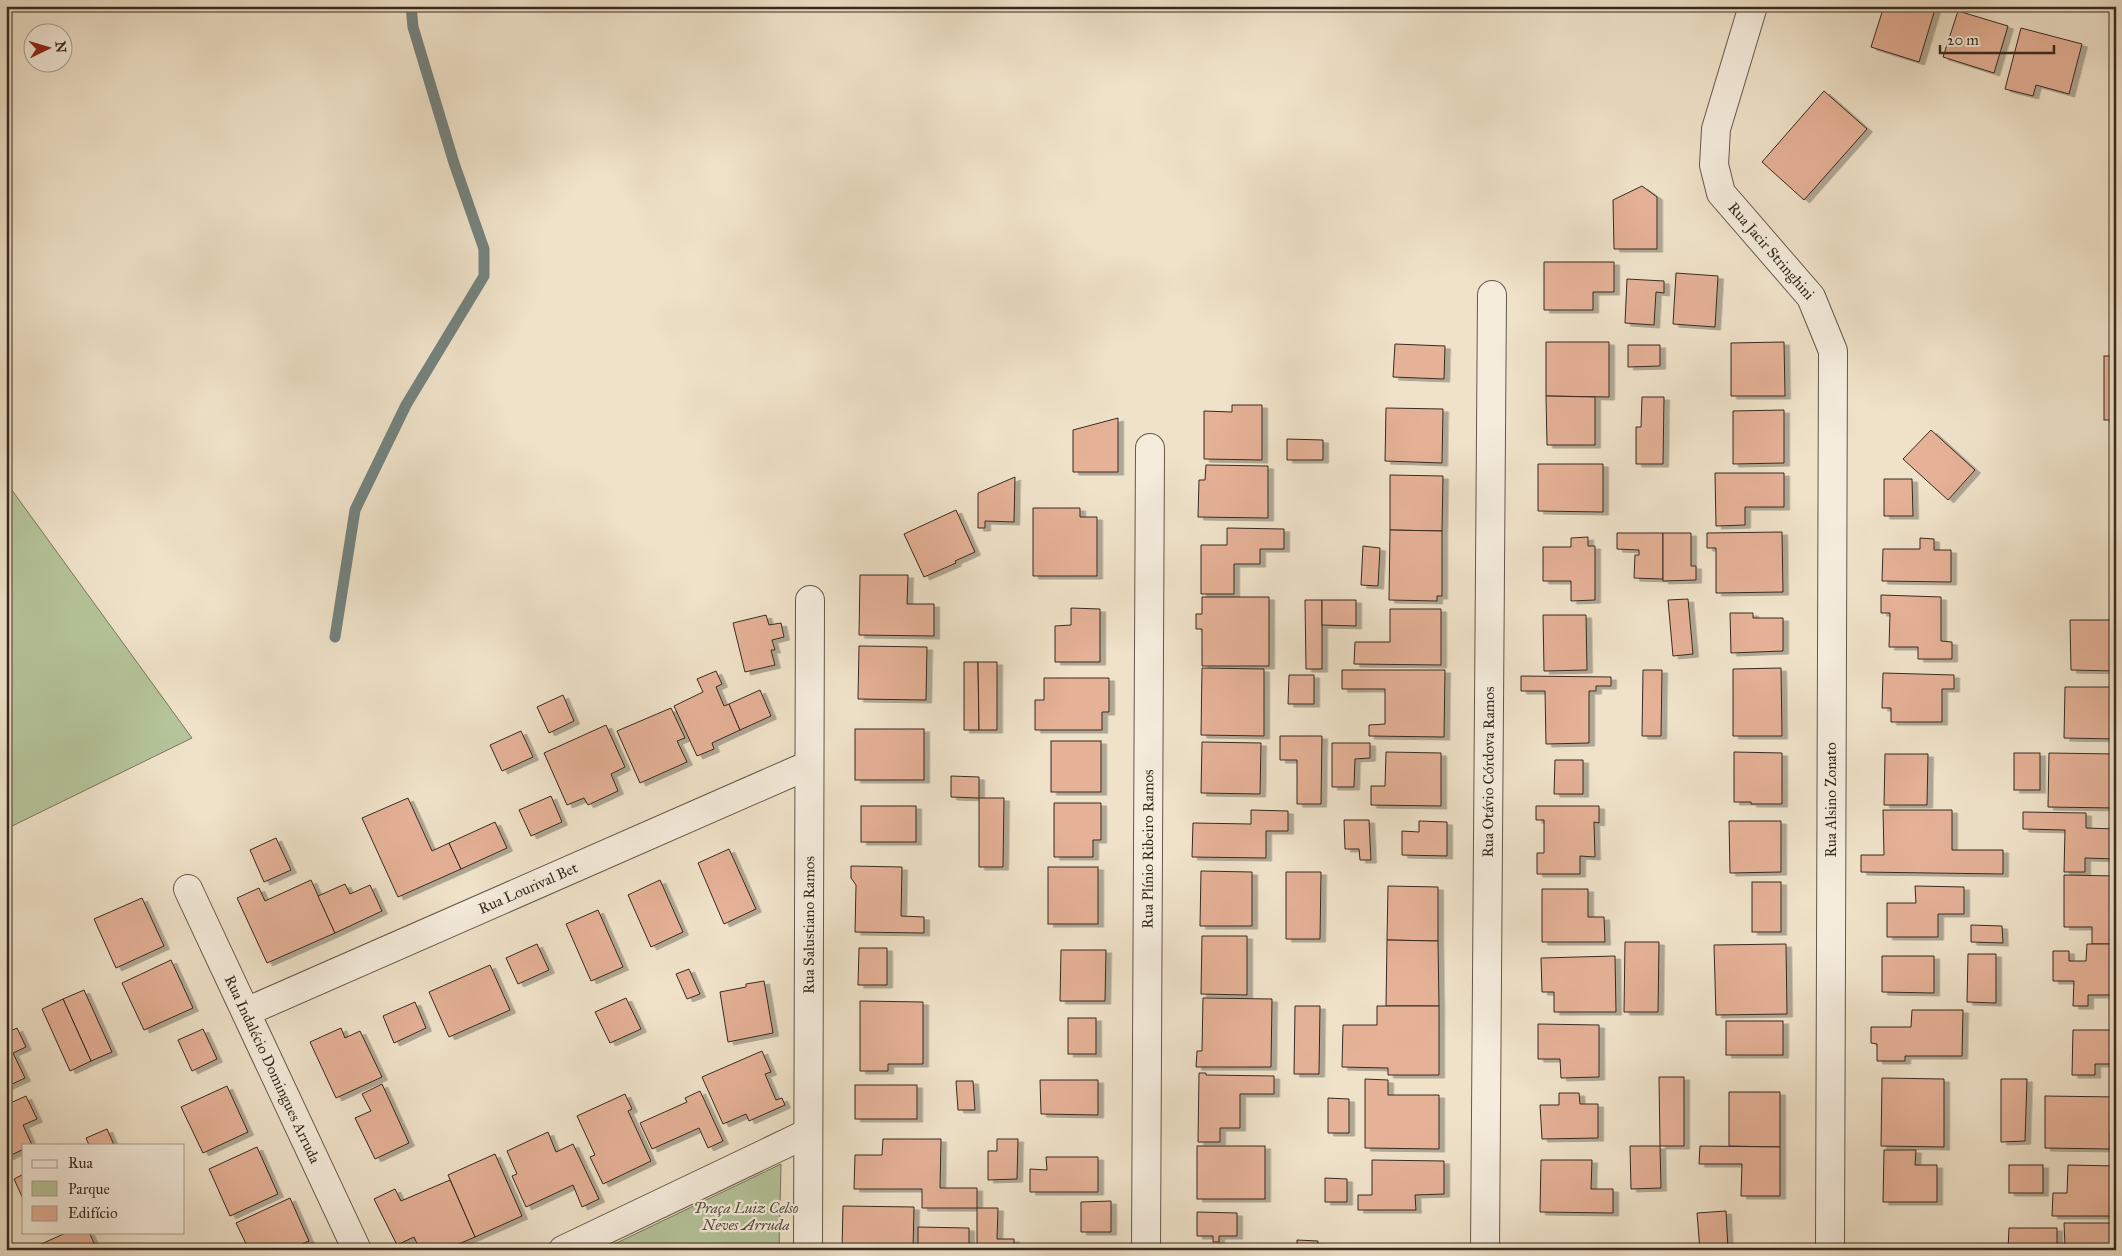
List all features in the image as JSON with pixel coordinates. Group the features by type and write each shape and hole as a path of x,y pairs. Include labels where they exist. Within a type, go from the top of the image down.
{"street":[{"name":"Rua Jacir Stringhini","path":"1753,6 1716,128 1714,165 1721,193 1811,297 1832,351"},
{"name":"Rua Otávio Córdova Ramos","path":"1485,1250 1492,295"},
{"name":"Rua Alsino Zonato","path":"1830,1250 1832,351"},
{"name":"Rua Plínio Ribeiro Ramos","path":"1146,1250 1150,448"},
{"name":"Rua Salustiano Ramos","path":"808,1250 810,600"},
{"name":"Rua Lourival Bet","path":"246,1012 809,765"},
{"name":"Rua Indalécio Domingues Arruda","path":"188,889 357,1250"},
{"path":"563,1250 808,1133"}],"green space":[{"path":"6,482 192,738 6,829"},
{"name":"Praça Luiz Celso Neves Arruda","path":"781,1164 779,1250 602,1250"}],"building":[{"path":"1884,6 1936,6 1919,62 1871,47"},
{"path":"1958,11 2008,26 1994,73 1943,57"},
{"path":"2021,28 2082,44 2069,94 2036,85 2033,96 2005,89"},
{"path":"1824,91 1867,129 1804,200 1762,162"},
{"path":"1642,186 1657,197 1657,249 1614,249 1613,200"},
{"path":"1544,262 1614,262 1614,292 1593,292 1593,310 1544,310"},
{"path":"1676,273 1718,276 1715,327 1673,324"},
{"path":"1627,279 1664,281 1664,293 1656,292 1654,325 1625,323"},
{"path":"1546,342 1609,342 1609,397 1546,396"},
{"path":"1784,342 1785,396 1731,396 1731,343"},
{"path":"1395,344 1445,346 1444,379 1393,377"},
{"path":"1628,345 1660,345 1660,366 1628,367"},
{"path":"2104,356 2116,356 2116,420 2104,420"},
{"path":"1546,396 1595,397 1595,445 1547,445"},
{"path":"1642,397 1664,397 1663,464 1636,464 1636,427 1641,427"},
{"path":"1232,405 1262,405 1262,460 1204,459 1204,411 1232,412"},
{"path":"1386,408 1443,409 1442,463 1385,461"},
{"path":"1784,410 1784,463 1733,464 1733,411"},
{"path":"1118,418 1118,472 1073,472 1073,430"},
{"path":"1931,430 1975,470 1948,500 1903,459"},
{"path":"1287,439 1323,440 1323,460 1287,460"},
{"path":"1538,464 1603,464 1603,512 1538,511"},
{"path":"1206,465 1268,466 1268,518 1198,517 1199,480 1205,480"},
{"path":"1715,473 1784,473 1784,507 1745,507 1745,525 1716,526"},
{"path":"1390,475 1443,476 1442,531 1390,530"},
{"path":"1015,477 1014,522 985,521 985,528 978,528 978,493"},
{"path":"1884,479 1912,479 1913,516 1884,516"},
{"path":"1033,508 1080,508 1080,517 1097,517 1097,576 1033,576"},
{"path":"956,510 975,552 955,561 956,563 924,577 904,534"},
{"path":"1227,528 1284,529 1284,549 1260,549 1260,564 1234,564 1234,594 1201,594 1201,545 1227,545"},
{"path":"1390,530 1442,531 1442,596 1437,596 1437,601 1389,600"},
{"path":"1782,532 1783,592 1716,593 1716,548 1707,548 1707,533"},
{"path":"1617,533 1663,533 1663,579 1634,578 1635,555 1639,555 1639,550 1617,549"},
{"path":"1663,533 1691,533 1691,566 1696,566 1696,580 1663,581"},
{"path":"1588,537 1588,546 1595,546 1595,600 1571,601 1571,581 1543,581 1543,547 1571,547 1571,538"},
{"path":"1920,538 1934,539 1934,550 1951,550 1951,582 1882,581 1883,549 1920,549"},
{"path":"1363,546 1380,548 1378,586 1361,585"},
{"path":"860,575 908,575 907,604 934,604 934,636 859,635"},
{"path":"1881,595 1941,597 1941,641 1952,642 1952,659 1918,659 1918,647 1889,647 1890,613 1881,613"},
{"path":"1202,597 1269,597 1269,666 1202,666 1202,629 1196,629 1196,614 1202,614"},
{"path":"1688,599 1693,654 1673,656 1668,600"},
{"path":"1305,600 1322,600 1322,669 1306,669"},
{"path":"1322,600 1356,600 1356,626 1322,625"},
{"path":"1071,608 1100,609 1100,662 1055,662 1055,626 1071,625"},
{"path":"1390,609 1441,609 1441,665 1354,664 1355,642 1390,642"},
{"path":"1730,613 1753,613 1753,618 1783,618 1783,651 1731,653"},
{"path":"766,615 769,625 781,623 784,637 772,640 775,650 771,650 775,665 745,672 733,623"},
{"path":"1543,615 1586,615 1587,670 1544,671"},
{"path":"2070,620 2116,620 2116,671 2071,670"},
{"path":"859,646 927,647 926,700 858,699"},
{"path":"964,662 978,662 979,730 964,730"},
{"path":"978,662 997,662 997,730 979,730"},
{"path":"1202,668 1264,669 1264,736 1201,735"},
{"path":"1781,668 1782,736 1733,736 1733,669"},
{"path":"1342,670 1445,670 1444,737 1369,736 1369,725 1385,724 1385,689 1342,689"},
{"path":"1643,670 1662,670 1661,736 1642,736"},
{"path":"716,671 722,684 716,687 724,706 729,704 740,730 712,743 714,749 697,756 674,706 703,692 697,679"},
{"path":"1883,673 1954,675 1954,689 1942,689 1942,722 1891,722 1891,708 1882,708"},
{"path":"1289,675 1314,675 1314,704 1288,704"},
{"path":"1521,676 1611,677 1611,686 1596,686 1596,691 1589,691 1589,743 1546,744 1545,691 1521,691"},
{"path":"1044,678 1109,678 1109,712 1102,712 1102,730 1035,730 1035,700 1044,700"},
{"path":"2065,687 2116,687 2116,739 2064,738"},
{"path":"760,690 771,716 740,730 729,704"},
{"path":"563,695 574,721 549,733 537,707"},
{"path":"671,708 685,738 677,741 687,762 640,783 617,731"},
{"path":"606,725 625,767 611,774 618,791 588,805 584,798 567,805 544,753"},
{"path":"855,729 924,729 924,780 855,780"},
{"path":"521,731 533,757 502,771 490,745"},
{"path":"1280,736 1322,736 1321,804 1297,804 1297,760 1280,760"},
{"path":"1051,741 1101,741 1101,792 1051,792"},
{"path":"1202,742 1261,743 1260,794 1201,793"},
{"path":"1332,743 1370,743 1370,758 1355,759 1354,787 1332,787"},
{"path":"1386,752 1441,753 1441,806 1371,805 1371,786 1385,786"},
{"path":"1734,752 1782,753 1782,804 1734,802"},
{"path":"2014,753 2040,753 2040,790 2014,790"},
{"path":"2049,753 2116,754 2116,808 2048,807"},
{"path":"1885,754 1928,754 1927,805 1884,805"},
{"path":"1555,760 1583,760 1583,794 1554,794"},
{"path":"951,776 979,777 979,798 951,797"},
{"path":"551,796 562,822 531,836 519,810"},
{"path":"408,798 432,851 449,843 461,869 398,897 362,818"},
{"path":"979,798 1004,798 1003,867 979,867"},
{"path":"1054,803 1101,803 1101,840 1093,840 1093,857 1054,857"},
{"path":"861,806 916,806 916,842 861,842"},
{"path":"1536,806 1599,806 1599,823 1594,822 1595,857 1580,856 1580,874 1537,874 1537,853 1544,853 1544,820 1536,820"},
{"path":"1251,810 1288,811 1288,831 1266,831 1266,858 1192,857 1193,823 1251,824"},
{"path":"1883,810 1952,810 1952,850 2003,850 2003,874 1861,872 1861,855 1884,855"},
{"path":"2023,812 2086,813 2086,828 2116,829 2116,859 2085,858 2085,872 2064,872 2065,830 2023,829"},
{"path":"1344,820 1369,820 1371,860 1360,860 1359,849 1345,849"},
{"path":"1419,821 1447,822 1447,856 1402,855 1402,831 1419,832"},
{"path":"1729,821 1781,821 1781,872 1730,873"},
{"path":"495,822 507,848 461,869 449,843"},
{"path":"276,838 291,870 264,882 250,850"},
{"path":"729,849 756,909 724,924 698,863"},
{"path":"851,866 902,867 901,916 924,917 924,933 855,932 856,885 851,878"},
{"path":"1048,867 1098,867 1098,924 1048,924"},
{"path":"1201,871 1252,872 1252,926 1200,926"},
{"path":"1286,872 1321,872 1320,939 1286,939"},
{"path":"2064,875 2116,876 2116,944 2092,944 2092,927 2064,927"},
{"path":"311,880 335,933 267,963 237,898 259,888 265,901"},
{"path":"660,880 683,932 651,947 628,895"},
{"path":"1752,882 1781,882 1781,932 1752,932"},
{"path":"345,884 350,894 370,885 382,911 335,933 318,896"},
{"path":"1388,886 1438,887 1438,941 1387,940"},
{"path":"1915,886 1964,887 1964,914 1938,914 1938,937 1887,937 1887,903 1916,903"},
{"path":"1542,889 1588,889 1588,917 1604,917 1605,942 1542,942"},
{"path":"142,898 164,946 116,968 94,919"},
{"path":"598,910 623,967 591,981 566,924"},
{"path":"1971,925 2002,926 2003,943 1971,942"},
{"path":"1202,936 1247,936 1247,995 1201,994"},
{"path":"1387,940 1438,941 1439,1006 1386,1006"},
{"path":"1625,942 1659,942 1658,1012 1624,1012"},
{"path":"537,944 549,970 518,984 506,958"},
{"path":"1786,944 1787,1014 1716,1015 1714,945"},
{"path":"2087,944 2116,944 2116,995 2088,995 2088,1006 2073,1006 2074,981 2053,981 2053,951 2069,951 2069,961 2086,961"},
{"path":"859,948 887,948 887,985 858,985"},
{"path":"1061,950 1106,950 1105,1001 1060,1001"},
{"path":"1968,954 1996,954 1996,1003 1967,1002"},
{"path":"1615,956 1616,1012 1554,1012 1554,992 1542,992 1541,958"},
{"path":"1882,956 1934,956 1934,993 1882,992"},
{"path":"171,960 193,1008 144,1030 122,983"},
{"path":"490,965 510,1010 449,1037 429,992"},
{"path":"689,969 700,994 687,999 676,974"},
{"path":"764,981 773,1033 728,1042 720,992"},
{"path":"84,990 112,1052 91,1061 63,999"},
{"path":"626,998 641,1029 610,1043 595,1012"},
{"path":"1203,998 1272,999 1271,1067 1196,1067 1197,1051 1202,1051"},
{"path":"63,999 91,1061 70,1071 42,1009"},
{"path":"860,1001 923,1002 923,1064 888,1064 888,1071 860,1071"},
{"path":"415,1002 426,1028 394,1043 383,1016"},
{"path":"1295,1006 1320,1006 1319,1074 1294,1074"},
{"path":"1377,1006 1439,1006 1439,1075 1388,1075 1388,1068 1342,1067 1343,1025 1377,1025"},
{"path":"1912,1010 1963,1010 1962,1056 1905,1056 1905,1061 1877,1061 1877,1044 1871,1043 1871,1027 1911,1027"},
{"path":"1068,1018 1096,1018 1096,1054 1068,1054"},
{"path":"1726,1021 1783,1021 1783,1055 1726,1055"},
{"path":"1538,1024 1599,1025 1599,1077 1561,1078 1560,1059 1538,1059"},
{"path":"17,1028 26,1047 13,1053 25,1078 6,1087 6,1033"},
{"path":"341,1028 345,1038 360,1031 382,1077 336,1098 310,1042"},
{"path":"203,1029 217,1059 192,1071 178,1040"},
{"path":"2073,1030 2116,1030 2116,1064 2095,1064 2095,1075 2072,1075"},
{"path":"762,1051 771,1072 765,1074 776,1100 782,1098 785,1105 749,1121 746,1114 723,1124 702,1077"},
{"path":"1199,1073 1206,1073 1206,1075 1274,1076 1274,1094 1240,1094 1240,1128 1220,1128 1220,1142 1198,1142"},
{"path":"1659,1077 1684,1077 1684,1146 1660,1146"},
{"path":"1882,1078 1944,1079 1944,1147 1881,1146"},
{"path":"1365,1079 1388,1080 1388,1095 1439,1095 1439,1149 1365,1148"},
{"path":"2001,1079 2027,1079 2025,1141 2001,1142"},
{"path":"1040,1080 1098,1080 1098,1115 1041,1114"},
{"path":"956,1081 973,1081 975,1110 958,1110"},
{"path":"382,1084 409,1143 375,1159 355,1118 371,1111 362,1094"},
{"path":"855,1085 917,1085 917,1119 855,1119"},
{"path":"227,1086 248,1132 203,1153 181,1107"},
{"path":"700,1091 723,1141 708,1148 699,1128 652,1149 640,1123 687,1102 685,1098"},
{"path":"1729,1092 1780,1092 1780,1147 1729,1146"},
{"path":"1559,1093 1579,1093 1580,1104 1598,1104 1598,1138 1542,1139 1540,1105 1559,1105"},
{"path":"625,1094 632,1109 628,1111 651,1161 603,1184 590,1157 595,1155 577,1116"},
{"path":"26,1096 37,1119 23,1125 32,1144 22,1144 22,1150 7,1157 6,1105"},
{"path":"2045,1096 2116,1097 2116,1131 2110,1131 2110,1149 2045,1148"},
{"path":"1328,1098 1349,1099 1349,1133 1328,1133"},
{"path":"107,1129 114,1144 89,1144 86,1138"},
{"path":"548,1132 556,1152 573,1144 599,1199 582,1207 573,1185 526,1207 512,1176 517,1174 507,1151"},
{"path":"883,1139 941,1139 940,1188 977,1188 977,1208 922,1208 922,1189 854,1189 855,1155 882,1155"},
{"path":"997,1139 1018,1139 1017,1179 988,1180 988,1151 997,1151"},
{"path":"1197,1146 1265,1146 1265,1199 1197,1199"},
{"path":"1630,1146 1660,1146 1661,1188 1631,1189"},
{"path":"1700,1146 1780,1147 1780,1196 1741,1196 1742,1164 1699,1164"},
{"path":"257,1147 278,1194 230,1216 209,1169"},
{"path":"1884,1150 1916,1150 1915,1165 1937,1165 1937,1202 1883,1202"},
{"path":"495,1154 522,1216 475,1237 448,1175"},
{"path":"1046,1157 1098,1157 1098,1192 1030,1192 1030,1169 1047,1170"},
{"path":"1372,1160 1444,1161 1444,1194 1415,1195 1416,1210 1358,1210 1358,1195 1372,1195"},
{"path":"1541,1160 1592,1160 1591,1189 1613,1189 1613,1213 1540,1212"},
{"path":"2009,1165 2043,1165 2043,1193 2009,1193"},
{"path":"2068,1165 2116,1166 2116,1216 2052,1216 2053,1193 2067,1193"},
{"path":"22,1175 22,1197 14,1179"},
{"path":"1325,1178 1347,1179 1347,1202 1325,1202"},
{"path":"450,1180 475,1237 445,1250 420,1250 414,1237 397,1245 374,1199 395,1189 401,1201"},
{"path":"290,1198 309,1241 302,1244 305,1250 249,1250 236,1223"},
{"path":"1111,1201 1111,1232 1081,1232 1081,1202"},
{"path":"843,1206 914,1207 913,1250 842,1250"},
{"path":"977,1208 998,1208 997,1239 1014,1239 1014,1250 977,1250"},
{"path":"1726,1211 1728,1250 1700,1250 1697,1213"},
{"path":"1197,1212 1237,1213 1237,1236 1219,1236 1219,1242 1213,1242 1213,1236 1197,1236"},
{"path":"2064,1223 2116,1223 2115,1246 2065,1246"},
{"path":"918,1227 969,1228 969,1250 918,1250"},
{"path":"2009,1228 2057,1228 2057,1250 2008,1250"},
{"path":"64,1234 90,1234 97,1250 42,1250 39,1245"},
{"path":"1297,1240 1318,1241 1318,1250 1297,1250"}],"waterway":[{"path":"335,637 355,510 406,405 484,276 484,249 454,163 413,27 411,6"}]}
